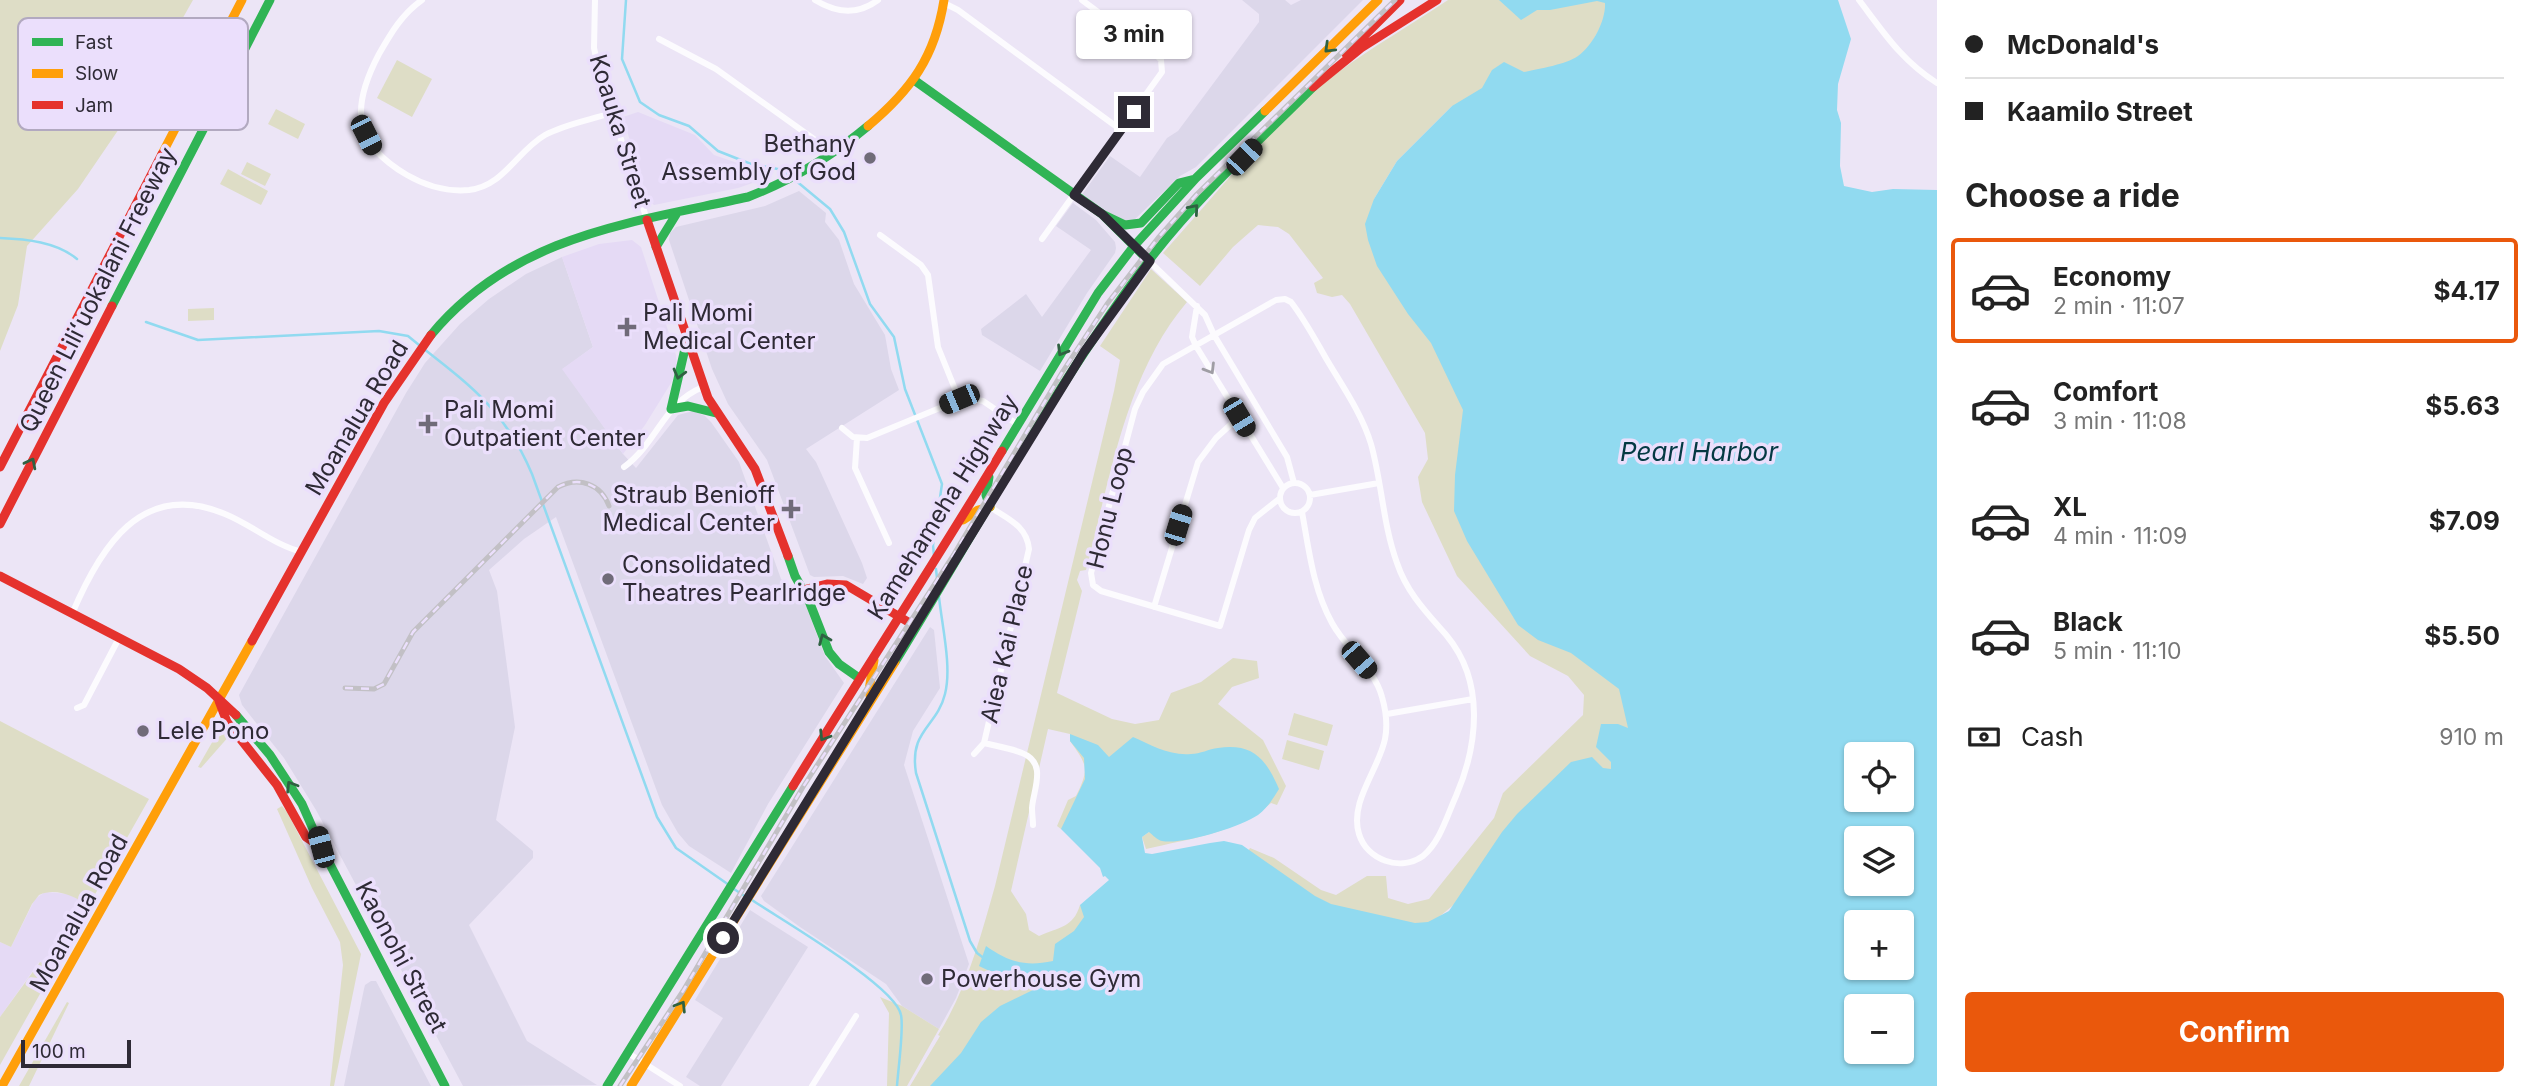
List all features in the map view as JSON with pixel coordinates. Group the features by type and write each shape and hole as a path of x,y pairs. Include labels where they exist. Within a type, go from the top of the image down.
{"main road":[{"name":"Queen Liliʻuokalani Freeway","path":"233,18 242,0"},
{"name":"Queen Liliʻuokalani Freeway","path":"248,43 270,0"},
{"name":"Kamehameha Highway","path":"607,1086 859,678 928,573 1098,293 1134,246 1196,178 1378,0"},
{"name":"Kamehameha Highway","path":"631,1086 865,711 1084,352 1150,261 1209,192 1400,0"},
{"path":"1313,87 1361,48 1437,0"},
{"name":"Moanalua Road","path":"2,1086 410,360 428,337 471,295 525,260 583,235 748,197 783,184 810,169 891,105 914,79 935,39 944,1"},
{"path":"914,79 1074,195 1126,227 1141,223 1179,183 1196,178"},
{"name":"Queen Liliʻuokalani Freeway","path":"0,467 175,130"},
{"name":"Queen Liliʻuokalani Freeway","path":"0,524 203,130"},
{"path":"656,247 677,213"},
{"path":"1102,214 1150,261"},
{"path":"647,220 703,387 716,413 755,469 795,576 832,657 859,678 865,711"},
{"path":"687,340 671,409 688,406 716,413"},
{"path":"957,526 973,513 990,508 986,489 992,466"},
{"name":"Kaonohi Street","path":"0,576 179,670 208,689 235,712 281,770 306,811 321,847 445,1086"},
{"path":"803,590 827,584 846,585 915,626"},
{"path":"871,701 869,690 875,653"}],"street":[{"path":"422,0 392,31 364,85 360,104 362,122 374,150 389,164 433,187 454,191 472,190 499,178 535,141 548,133 611,113"},
{"name":"Koauka Street","path":"595,0 594,48 611,113 647,220"},
{"path":"815,0 838,10 855,11 869,7 878,0"},
{"path":"1042,239 1162,72 1161,60 1082,0"},
{"path":"1859,0 1897,52 1916,70 1937,83"},
{"path":"944,1 1121,130"},
{"path":"659,39 716,69 832,152"},
{"path":"880,236 921,265 928,275 938,347 959,399"},
{"path":"1150,261 1205,315 1214,335 1287,457 1294,482"},
{"name":"Honu Loop","path":"1279,499 1255,518 1249,530 1220,626 1101,591 1093,585 1091,573 1135,409 1143,392 1163,364 1276,300 1285,299 1291,302 1363,425 1379,483"},
{"path":"1197,306 1192,337 1196,346 1283,488"},
{"path":"624,467 645,447 671,409 684,396 703,387"},
{"path":"842,428 857,439 867,438 959,399 978,399 1017,425"},
{"path":"1154,607 1198,463 1216,438 1239,417"},
{"path":"857,439 855,468 889,543"},
{"path":"1294,482 1305,486 1310,495 1309,503 1302,512 1296,514 1284,510 1279,499 1283,488 1294,482"},
{"path":"1302,512 1319,595 1347,646 1371,674 1381,693 1387,714 1385,741 1360,803 1357,820 1359,833 1364,846 1374,856 1388,862 1399,864 1420,858 1430,850 1437,839 1468,764 1474,729 1473,699 1465,666 1457,650 1422,610 1404,579 1391,544 1379,483 1310,495"},
{"path":"72,614 109,543 129,524 156,510 186,506 213,510 230,516 287,548 302,552"},
{"name":"Aiea Kai Place","path":"974,754 984,743 1029,549 1025,533 1019,526 990,508"},
{"path":"77,708 84,705 119,638"},
{"path":"1387,714 1473,699"},
{"path":"984,743 1021,752 1030,757 1038,778 1032,808 1034,825"},
{"path":"812,1086 856,1016"},
{"path":"628,1053 680,1086"}],"shaded area":[{"path":"1242,0 1285,0 1291,5 1301,0 1363,0 1196,167 1180,176 1133,221 1122,223 1081,196 1110,156 1140,177 1167,138 1178,131 1259,22 1259,14"},
{"path":"638,112 695,135 714,155 770,177 738,188 654,205 647,199 623,117"},
{"path":"799,191 826,213 825,222 839,240 854,284 885,335 891,369 899,390 806,449 816,462 862,563 867,578 863,584 843,576 810,575 767,460 728,404 712,369 669,240 670,233 676,227 765,206"},
{"path":"1073,203 1096,220 1115,242 1116,248 1040,371 982,335 981,329 1026,294 1042,317 1091,250 1056,226"},
{"name":"Pali Momi Medical Center","path":"632,240 641,247 676,355 677,368 671,383 645,425 623,454 562,369 593,347 562,257 599,244"},
{"path":"562,257 593,347 563,369 623,454 636,468 678,415 693,411 711,422 739,462 781,579 804,601 825,656 844,683 768,804 731,873 689,846 662,805 556,517 524,539 489,570 497,591 515,727 496,820 533,851 533,858 469,925 527,1041 597,1085 463,1086 316,810 284,758 242,705 239,695 425,363 460,324 489,299 526,274"},
{"path":"930,627 934,630 940,688 913,731 904,765 969,964 956,998 939,1029 902,1006 886,984 800,927 761,896"},
{"path":"45,892 69,894 89,905 54,969 39,962 0,1017 0,942 11,947 35,899"},
{"path":"750,910 808,947 721,1086 700,1086 686,1077 723,1018 695,1000"},
{"path":"376,981 431,1086 344,1086 365,985"}],"green space":[{"path":"0,0 193,0 183,18 18,18 18,130 118,130 78,189 27,246 18,305 0,351"},
{"path":"1448,0 1616,0 1584,56 1462,110 1452,106 1397,161 1374,199 1439,337 1562,641 1638,693 1620,766 1427,927 1328,908 1244,857 1250,848 1274,858 1321,890 1336,895 1367,876 1386,876 1388,898 1408,904 1429,899 1494,818 1503,793 1583,715 1584,695 1568,676 1530,656 1457,576 1422,502 1418,477 1428,459 1425,433 1350,304 1342,295 1332,297 1317,293 1314,283 1323,278 1289,234 1278,227 1258,225 1233,247 1200,286 1163,253 1267,136 1313,93 1350,63"},
{"path":"397,60 432,79 412,117 377,98"},
{"path":"276,109 305,124 298,139 268,124"},
{"path":"247,162 271,174 265,186 241,174"},
{"path":"228,169 268,191 261,205 220,184"},
{"path":"1151,269 1187,302 1148,362 1122,430 1086,570 1080,571 1077,580 1082,591 1057,693 1112,719 1135,724 1159,720 1171,693 1201,682 1233,658 1257,661 1259,678 1232,687 1218,704 1263,740 1286,786 1277,805 1271,803 1258,813 1228,828 1146,849 1142,837 1149,832 1205,826 1061,829 1057,826 1068,800 1076,796 1085,767 1070,741 1070,734 1048,729 1011,891 1026,914 1029,930 1039,936 1069,923 1080,905 1089,904 1092,917 1062,964 1031,983 1035,989 935,1086 910,1086 940,1036 938,1035 965,982 995,886 1114,391 1120,360 1100,346"},
{"path":"214,308 214,320 188,321 188,309"},
{"path":"1294,713 1333,725 1327,746 1288,735"},
{"path":"0,721 149,799 89,905 59,893 39,895 11,947 0,942"},
{"path":"224,734 230,735 201,768 198,767 214,739"},
{"path":"1287,740 1324,751 1319,770 1282,759"},
{"path":"282,806 361,954 334,1086 330,1086 343,965 340,942 312,888 277,809"},
{"path":"40,962 54,969 0,1065 0,1017"},
{"path":"880,997 902,1006 939,1029 907,1086 887,1086 889,1013"},
{"path":"67,1002 69,1003 29,1086 19,1086"}],"water":[{"name":"Pearl Harbor","path":"1499,0 1838,0 1851,39 1838,84 1840,166 1844,186 1872,192 1893,189 1937,190 1937,1086 930,1086 961,1053 981,1022 1000,1006 1035,989 979,966 986,946 1018,962 1053,961 1055,944 1074,931 1084,917 1080,905 1109,880 1103,877 1100,868 1061,829 1085,779 1084,758 1070,741 1070,734 1098,745 1109,757 1133,737 1176,753 1194,754 1230,747 1257,755 1269,769 1279,789 1258,815 1238,825 1197,838 1162,841 1149,832 1142,837 1145,853 1224,841 1242,845 1315,896 1331,904 1415,923 1428,922 1449,911 1502,832 1571,762 1592,757 1603,768 1611,769 1611,762 1596,747 1601,724 1618,724 1628,728 1619,689 1571,653 1538,640 1518,625 1467,541 1454,511 1455,475 1463,410 1431,343 1408,314 1377,266 1365,224 1374,199 1397,161 1452,106 1482,88 1492,70 1504,62 1524,72 1560,64 1578,56 1598,32 1605,3 1597,1 1537,10 1521,20"}],"waterway":[{"path":"626,0 622,59 640,102 659,115 689,126 718,151 751,164 783,170 830,209 844,232 870,304 894,337 905,389 942,484 933,545 934,556"},
{"path":"0,238 51,245 77,259"},
{"path":"146,322 198,340 379,331 408,336 419,345"},
{"path":"424,349 474,390 512,435 532,474 657,817 676,848 729,885"},
{"path":"936,569 938,587"},
{"path":"939,597 947,659 947,683 941,705 916,747 916,773 970,941 977,953 985,959"},
{"path":"734,889 746,897"},
{"path":"752,900 859,971 880,987 894,1003 902,1021 897,1086"}],"railway":[{"path":"620,1086 683,991 803,787 954,554 1063,371 1107,304 1158,238 1197,194 1395,0"},
{"path":"345,688 374,689 384,684 413,632 558,487 574,482 588,484 601,492 609,506"}],"traffic: fast":[{"path":"248,43 270,0"},
{"path":"914,80 1102,214 1149,261"},
{"path":"895,662 1048,409 1147,263 1208,192 1318,82"},
{"path":"1002,451 1098,293 1134,246 1196,178 1265,111"},
{"path":"431,335 464,301 499,275 537,254 576,238 618,226 748,197 811,166 868,126"},
{"path":"112,306 203,130"},
{"path":"1102,214 1125,225 1141,223 1179,183 1195,179"},
{"path":"656,247 677,213"},
{"path":"687,340 671,409 688,406 716,413"},
{"path":"989,477 986,495 990,507"},
{"path":"788,556 829,652 839,664 859,678"},
{"path":"236,715 270,755 302,804 321,847 445,1086"},
{"path":"607,1086 793,786"}],"traffic: slow":[{"path":"233,18 242,0"},
{"path":"868,126 897,99 919,71 934,39 944,0"},
{"path":"1265,111 1378,0"},
{"path":"162,154 174,130"},
{"path":"963,520 978,510 990,507"},
{"path":"2,1086 252,641"},
{"path":"871,700 869,690 874,660"},
{"path":"631,1086 895,662"}],"traffic: jam":[{"path":"1346,54 1400,0"},
{"path":"1313,87 1361,48 1437,0"},
{"path":"0,467 162,154"},
{"path":"647,220 708,398 755,469 788,556"},
{"path":"0,524 112,306"},
{"path":"252,641 384,403 431,335"},
{"path":"793,786 1002,451"},
{"path":"0,576 179,669 207,688 236,715"},
{"path":"803,590 827,584 846,585 915,626"},
{"path":"219,701 227,722 277,785 306,837 321,847"}],"place":[{"name":"Bethany Assembly of God","path":"870,158"},
{"name":"Pali Momi Medical Center","path":"627,327"},
{"name":"Pali Momi Outpatient Center","path":"428,424"},
{"name":"Straub Benioff Medical Center","path":"791,509"},
{"name":"Consolidated Theatres Pearlridge","path":"608,579"},
{"name":"Lele Pono","path":"143,731"},
{"name":"Powerhouse Gym","path":"927,979"}],"route":[{"path":"723,938 1084,352 1150,261 1102,214 1074,195 1134,112"}]}
